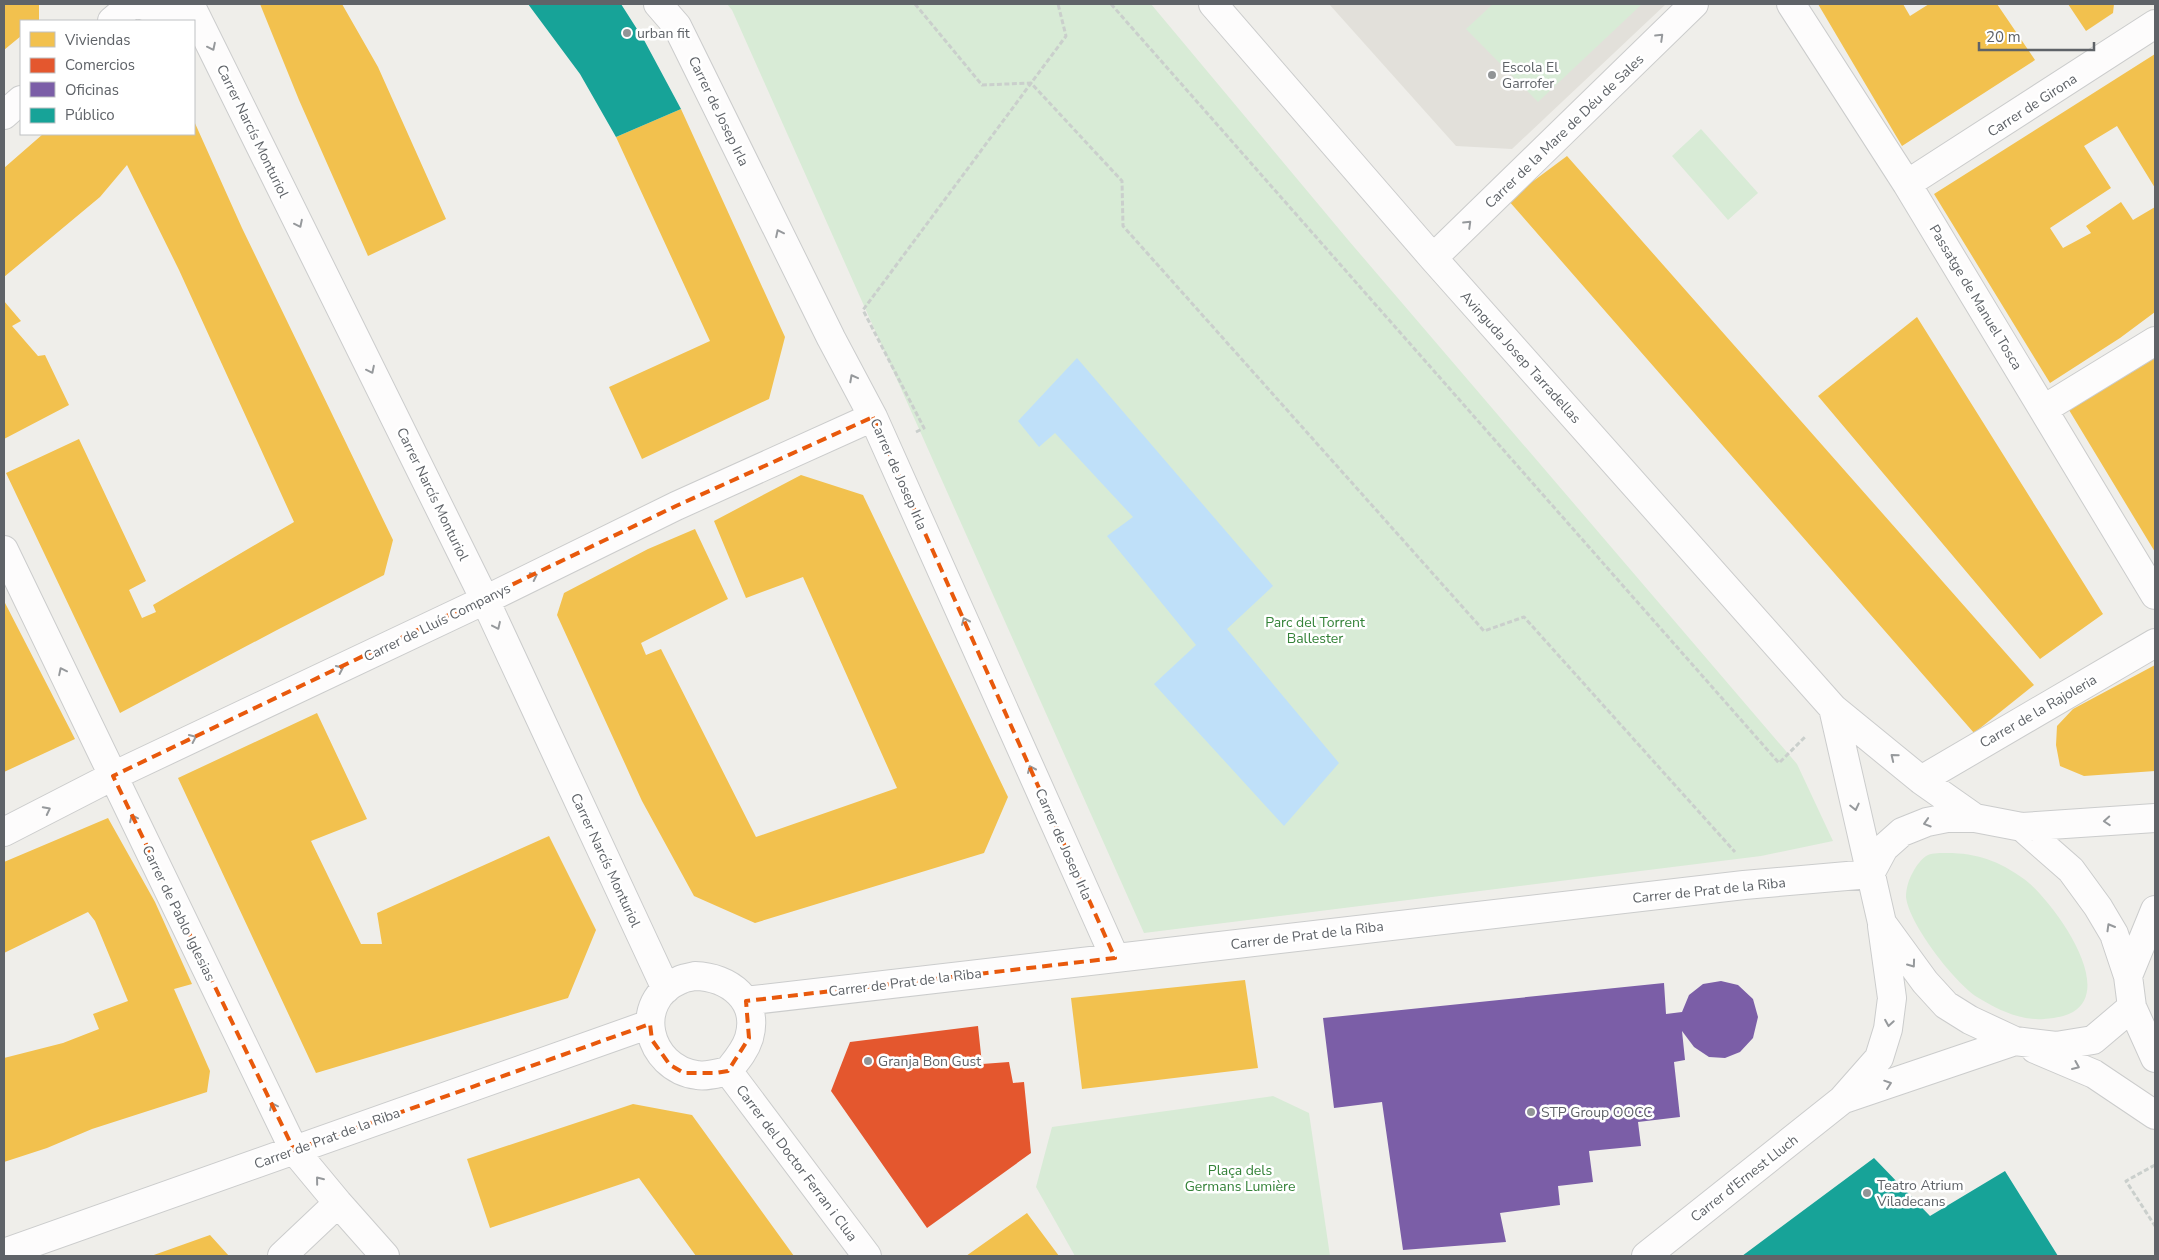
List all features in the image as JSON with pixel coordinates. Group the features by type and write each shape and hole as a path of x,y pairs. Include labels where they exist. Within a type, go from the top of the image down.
{"street":[{"path":"113,20 132,4"},
{"path":"139,4 147,8 162,10 186,4"},
{"name":"Carrer Narcís Monturiol","path":"190,4 485,600 666,989"},
{"name":"Carrer de Josep Irla","path":"658,4 677,26 831,338 873,416 1115,958"},
{"name":"Avinguda Josep Tarradellas","path":"1213,4 1433,258 1833,708 1921,780 1975,818"},
{"name":"Carrer de la Mare de Déu de Sales","path":"1433,258 1694,4"},
{"name":"Passatge de Manuel Tosca","path":"1790,4 1907,184 2155,595"},
{"name":"Carrer de Girona","path":"1907,184 2155,24"},
{"path":"4,115 20,101"},
{"path":"2044,409 2155,341"},
{"name":"Carrer de Lluís Companys","path":"4,832 113,776 485,600 676,506 873,416"},
{"name":"Carrer de Pablo Iglesias","path":"4,550 294,1150 385,1256"},
{"name":"Carrer de la Rajoleria","path":"1921,780 2155,643"},
{"name":"Avinguda Josep Tarradellas","path":"1833,708 1882,923"},
{"path":"1870,874 1884,848 1902,832 1927,822 1947,818 1975,818 2022,827 2155,818"},
{"path":"2022,827 2071,870 2098,907 2114,934 2128,976 2132,1007 2155,1058"},
{"name":"Carrer de Prat de la Riba","path":"745,1001 1744,885 1870,874"},
{"path":"2128,976 2155,910"},
{"path":"1882,923 1925,982 1946,1005 1970,1020 2015,1041 2094,1074 2155,1116"},
{"name":"Carrer d'Ernest Lluch","path":"1646,1256 1842,1100 1879,1058 1888,1029 1892,998 1882,923"},
{"path":"695,976 710,977 724,982 737,991 745,1001 750,1020 749,1038 742,1054 728,1071 700,1076 684,1073 670,1065 659,1054 652,1040 650,1024 655,1004 666,989 679,980 695,976"},
{"path":"2015,1041 2056,1046 2093,1040 2132,1007"},
{"name":"Carrer de Prat de la Riba","path":"4,1253 650,1024"},
{"name":"Carrer d'Ernest Lluch","path":"1842,1100 2015,1041"},
{"name":"Carrer del Doctor Ferran i Clua","path":"728,1071 867,1256"},
{"path":"282,1256 338,1203"}],"path":[{"path":"915,4 982,85 1031,83 1122,181 1123,226 1484,631 1524,617 1740,856 1744,885"},
{"path":"887,447 924,428 863,310 1066,36 1058,4"},
{"path":"1111,4 1780,763 1833,708"},
{"path":"2155,1165 2126,1181 2155,1226"}],"highlighted area":[{"path":"873,417 1115,958 746,1001 749,1038 728,1071 684,1073 670,1065 652,1040 650,1024 294,1150 113,776 676,506"}],"shaded area":[{"name":"Escola El Garrofer","path":"1329,4 1666,4 1512,149 1456,146"}],"green space":[{"name":"Parc del Torrent Ballester","path":"727,4 1151,4 1349,241 1797,764 1833,841 1761,856 1144,933 732,10"},
{"path":"1493,4 1642,4 1538,102 1466,29"},
{"path":"1701,129 1758,193 1728,220 1672,156"},
{"path":"1937,853 1958,853 1978,856 2006,867 2035,889 2062,922 2074,942 2083,963 2087,983 2085,1000 2073,1012 2055,1018 2035,1019 2018,1016 1992,1006 1967,990 1934,952 1915,922 1909,908 1906,897 1907,887 1916,867 1926,856"},
{"name":"Plaça dels Germans Lumière","path":"1273,1096 1309,1113 1330,1256 1075,1256 1036,1187 1052,1127"}],"water":[{"path":"1077,358 1273,586 1227,629 1339,763 1284,826 1154,684 1196,645 1107,536 1133,517 1055,433 1039,447 1018,421"}],"building: Viviendas":[{"path":"4,4 39,4 39,20 20,20 20,37 4,50"},
{"path":"260,4 342,4 378,67 446,219 368,256 299,100"},
{"path":"1818,4 1903,4 1910,16 1929,4 1997,4 2035,60 1902,146"},
{"path":"2068,4 2114,4 2113,13 2086,31"},
{"path":"2155,54 2155,188 2117,126 2084,146 2111,188 2050,228 2063,248 2091,233 2086,226 2121,202 2133,220 2155,207 2155,312 2120,338 2050,383 1934,194"},
{"path":"681,109 785,337 769,399 642,459 609,387 710,341 616,137"},
{"path":"195,123 242,228 393,540 384,575 120,713 6,473 79,439 146,581 129,590 142,618 156,612 153,605 294,522 179,270 127,165 100,197 4,277 4,168 42,135 195,135"},
{"path":"1567,156 2034,685 1974,733 1508,200"},
{"path":"4,301 21,321 12,326 38,356 45,355 69,405 4,439"},
{"path":"1917,317 2103,614 2040,659 1818,396"},
{"path":"2155,354 2155,552 2069,410"},
{"path":"801,475 863,495 1008,797 984,853 755,923 694,896 642,801 557,615 564,593 648,549 695,529 728,599 641,643 646,655 661,649 756,837 897,788 803,577 746,598 714,521"},
{"path":"4,601 75,739 4,772"},
{"path":"2155,665 2155,771 2084,776 2060,766 2056,745 2057,726 2073,709"},
{"path":"317,713 367,819 311,841 361,944 382,944 377,913 549,836 596,930 568,998 316,1073 178,778"},
{"path":"108,818 155,902 192,984 174,989 210,1071 207,1092 92,1129 47,1148 4,1162 4,1058 63,1043 99,1029 93,1014 128,1001 95,921 88,912 4,953 4,862"},
{"path":"1245,980 1258,1068 1082,1089 1071,998"},
{"path":"633,1104 692,1115 794,1256 696,1256 639,1178 490,1228 467,1159"},
{"path":"1027,1213 1059,1256 966,1256"},
{"path":"210,1235 229,1256 151,1256"}],"building: Comercios":[{"path":"978,1026 982,1064 1009,1062 1013,1083 1024,1082 1031,1153 927,1228 831,1091 850,1042"}],"building: Oficinas":[{"name":"STP Group OOCC","path":"1721,981 1738,985 1753,999 1758,1017 1753,1038 1740,1052 1725,1058 1709,1057 1694,1047 1682,1031 1685,1060 1674,1062 1680,1117 1638,1122 1641,1146 1589,1151 1593,1182 1558,1186 1560,1205 1500,1213 1506,1242 1403,1250 1382,1102 1334,1108 1323,1018 1664,983 1666,1014 1682,1012 1689,995 1703,984"}],"building: Público":[{"path":"528,4 621,4 644,40 681,109 616,137 580,74"},
{"name":"Teatro Atrium Viladecans","path":"1874,1158 1930,1216 2005,1171 2058,1256 1742,1256"}],"place":[{"name":"urban fit","path":"627,33"},
{"name":"Escola El Garrofer","path":"1492,75"},
{"name":"Granja Bon Gust","path":"868,1061"},
{"name":"STP Group OOCC","path":"1531,1112"},
{"name":"Teatro Atrium Viladecans","path":"1867,1193"}]}
